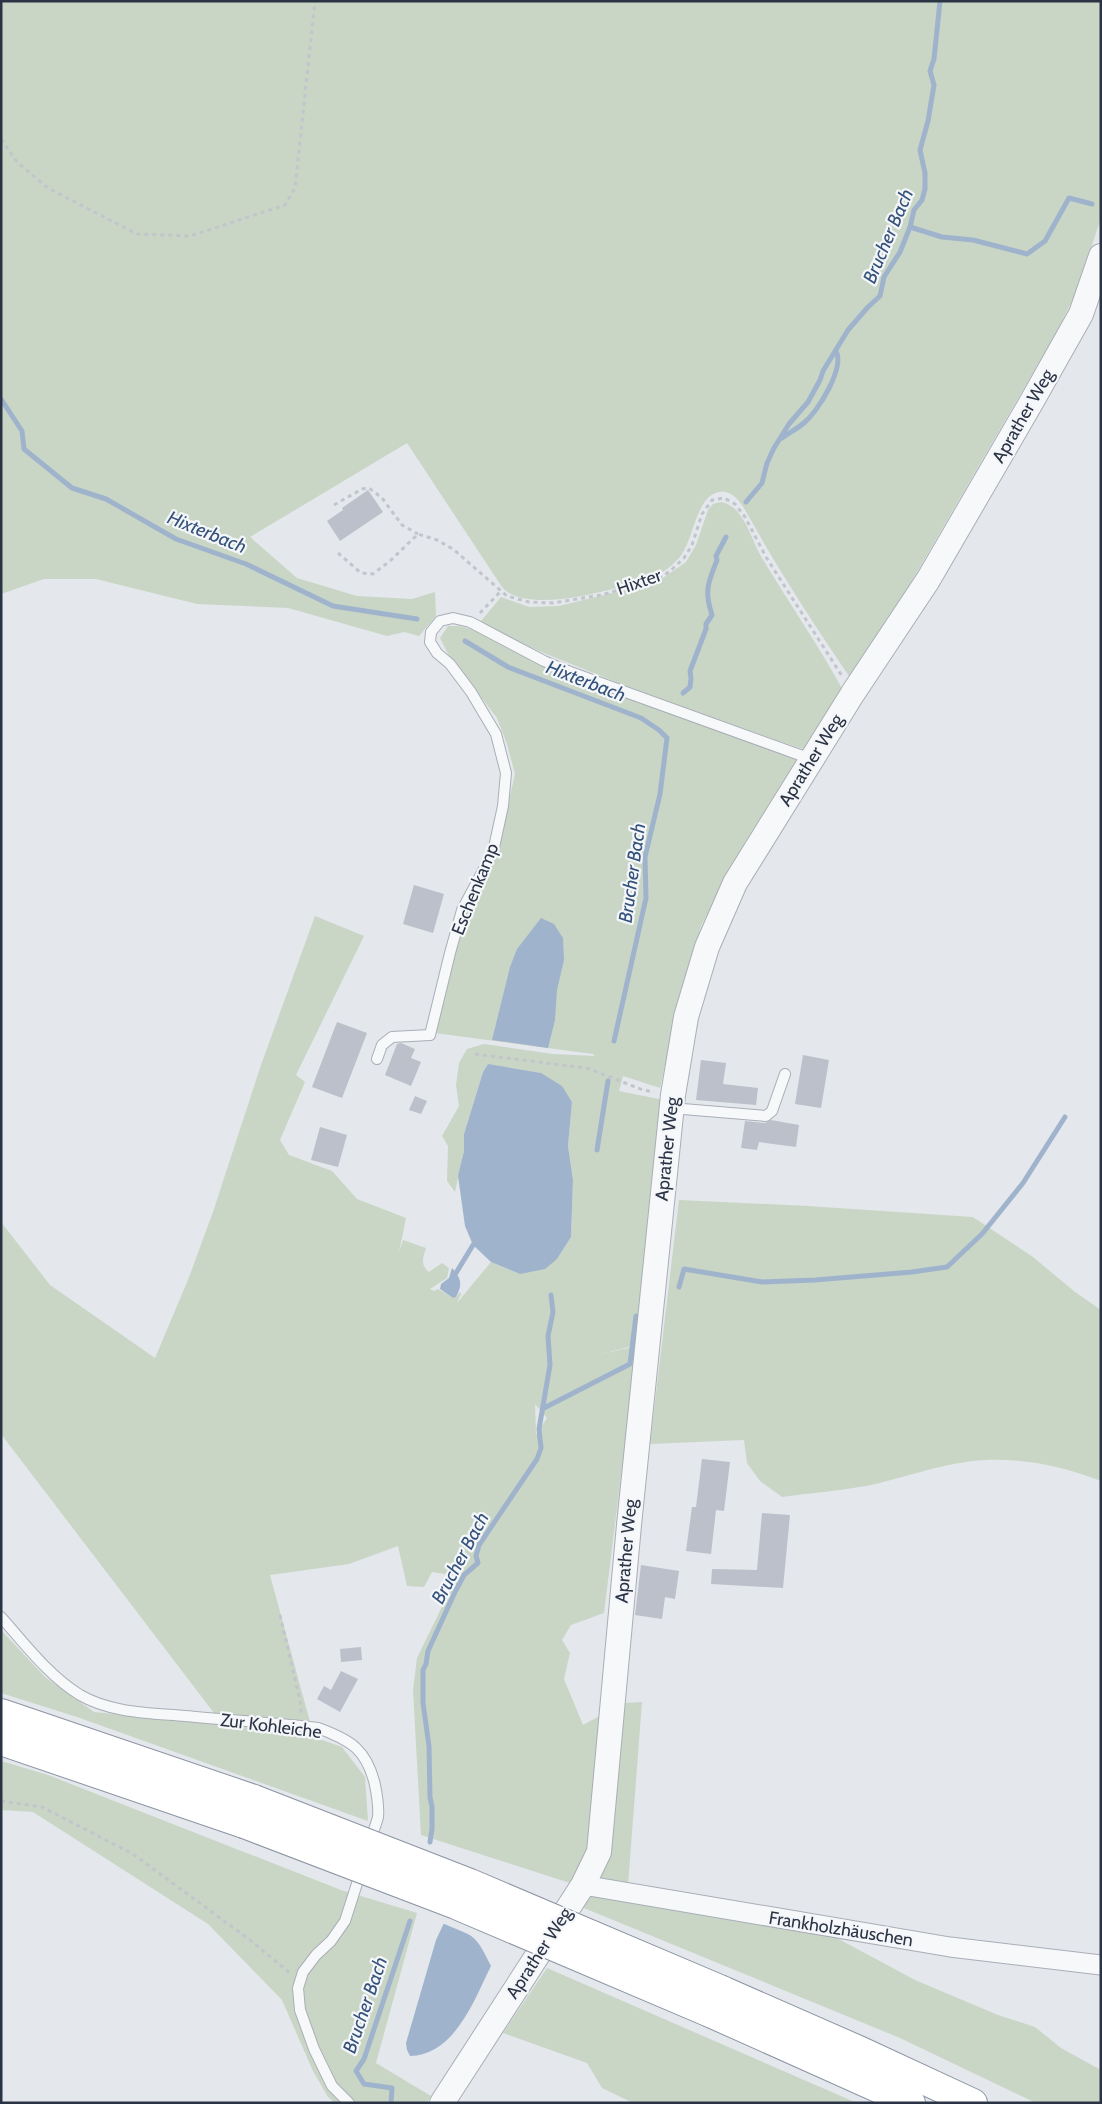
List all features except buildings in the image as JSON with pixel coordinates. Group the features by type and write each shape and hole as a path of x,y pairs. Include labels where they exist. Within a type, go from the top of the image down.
{"highway":[{"path":"1,1714 254,1799 470,1883 716,2002 911,2103"},
{"path":"1,1741 244,1824 716,2002 861,2050 973,2103"}],"street":[{"name":"Aprather Weg","path":"442,2103 583,1885 599,1852 630,1515 672,1101 686,1017 707,947 735,883 853,693 928,580 1032,401 1081,314 1101,256"},
{"name":"Frankholzhäuschen","path":"583,1885 940,1945 1101,1965"}],"lane":[{"name":"Eschenkamp","path":"377,1059 382,1045 392,1037 430,1035 462,910 493,852 503,806 506,773 496,734 471,692 450,664 437,653 430,642 431,632 440,621 453,618 470,622 544,661 573,673 811,759"},
{"path":"672,1101 766,1116 772,1111 785,1074"},
{"name":"Zur Kohleiche","path":"1,1618 39,1659 64,1682 80,1695 99,1703 130,1712 318,1728 341,1737 358,1749 368,1760 377,1793 378,1816 366,1856 345,1921 331,1942 316,1955 303,1972 298,1988"},
{"path":"298,1988 300,2010 314,2049 332,2086 349,2103"}],"path":[{"path":"1,139 17,162 48,188 137,234 190,236 286,205 295,188 315,1"},
{"name":"Hixter","path":"334,505 362,489 369,488 382,498 402,525 453,549 500,592 528,602 553,603 601,595 657,579 669,572 684,558 692,545 702,514 712,500 724,498 735,504 745,517 766,557 853,693"},
{"path":"338,553 361,573 373,574 390,562 418,534"},
{"path":"470,622 500,592"},
{"path":"475,1054 587,1068 672,1101"},
{"path":"280,1615 301,1705 301,1726"},
{"path":"1,1801 42,1808 133,1854 263,1951 292,1976 298,1988"}],"green space":[{"path":"1,1 1101,1 1101,218 1076,293 1056,333 874,646 851,679 787,582 744,509 730,493 715,493 707,499 701,507 684,551 664,571 606,591 556,600 534,600 515,596 502,587 407,443 250,537 297,578 357,596 412,599 435,592 436,616 419,636 404,632 387,636 288,608 197,604 96,579 44,579 1,594"},
{"path":"721,502 731,506 741,516 762,558 844,692 806,750 618,683 535,649 481,621 501,597 529,607 559,606 657,582 686,562 696,545 708,510 713,504"},
{"path":"448,626 471,629 553,670 801,761 746,841 701,926 678,1005 660,1088 623,1076 619,1091 664,1100 637,1345 597,1355 637,1346 604,1613 571,1625 562,1640 570,1653 564,1679 583,1725 623,1703 642,1702 628,1885 820,1929 915,1980 998,2015 1035,2027 1061,2048 1101,2070 1101,2103 1036,2103 900,2038 579,1906 573,1884 421,1835 413,1690 417,1658 457,1576 432,1572 424,1587 407,1586 398,1546 349,1564 270,1575 310,1722 214,1713 1,1434 1,1222 50,1285 155,1358 188,1280 213,1212 261,1065 315,916 364,936 296,1075 305,1082 280,1140 289,1155 332,1171 357,1199 406,1218 399,1252 403,1240 426,1248 423,1264 429,1272 442,1263 449,1268 447,1278 430,1289 434,1291 438,1289 453,1298 460,1292 457,1303 491,1262 520,1274 557,1259 571,1237 573,1180 568,1146 572,1102 488,1064 483,1072 464,1134 464,1151 455,1192 447,1181 448,1146 442,1136 459,1106 456,1085 459,1063 467,1049 484,1044 553,1054 595,1056 593,1054 435,1033 464,920 498,849 515,774 507,744 497,718 448,654 440,638","holes":["535,1404 547,1418 537,1434 536,1434"]},
{"path":"679,1200 973,1217 1033,1257 1075,1292 1101,1310 1101,1481 1044,1464 1015,1460 985,1460 940,1467 866,1486 782,1497 760,1481 747,1463 744,1440 650,1444"},
{"path":"1,1630 45,1677 94,1712 300,1732 342,1747 365,1777 368,1821 77,1717 1,1693"},
{"path":"1,1761 48,1775 341,1890 417,1913 376,2063 431,2096 427,2103 335,2103 328,2097 313,2071 282,2000 208,1924 33,1812 1,1810"},
{"path":"547,1968 857,2103 633,2103 602,2088 587,2063 503,2033"}],"water":[{"path":"541,918 554,924 563,938 564,960 557,990 555,1020 548,1048 492,1040 510,967 517,949"},
{"path":"488,1064 541,1073 562,1086 572,1102 568,1146 573,1180 571,1237 557,1259 545,1269 520,1274 491,1262 473,1245 465,1226 458,1176 464,1151 464,1134 483,1072"},
{"path":"452,1268 460,1281 460,1288 456,1297 453,1298 440,1289 441,1284 449,1278"},
{"path":"444,1923 474,1938 482,1948 491,1966 470,2009 451,2036 439,2046 426,2053 410,2056 406,2043 436,1940"}],"pier":[{"path":"451,1919 469,1931 480,1939 442,1923"}],"waterway":[{"name":"Brucher Bach","path":"746,502 762,483 767,463 774,448 789,424 808,402 823,371 848,330 880,296 884,277 900,252 910,227 914,210 922,200 925,189 925,173 920,150 928,121 934,85 930,71 934,59 940,1"},
{"path":"910,227 942,237 973,240 1027,254 1045,241 1069,198 1092,204"},
{"name":"Brucher Bach","path":"782,438 799,427 817,409 834,378 838,358 836,351"},
{"name":"Hixterbach","path":"1,399 22,431 24,449 72,488 106,499 176,539 246,564 333,606 417,619"},
{"name":"Brucher Bach","path":"683,693 690,687 690,671 706,629 706,624 712,615 708,600 708,587 717,560 716,556 726,537"},
{"name":"Brucher Bach","path":"465,641 508,667 641,718 667,738 660,794 645,857 646,898 614,1041"},
{"name":"Brucher Bach","path":"597,1150 608,1081"},
{"path":"679,1287 684,1269 762,1282 815,1280 912,1272 947,1267 982,1234 1023,1183 1065,1117"},
{"path":"456,1273 473,1245"},
{"name":"Brucher Bach","path":"430,1842 432,1807 430,1797 429,1746 423,1703 423,1670 428,1651 455,1592 464,1575 478,1563 476,1556 479,1545 537,1459 541,1448 539,1429 550,1365 548,1336 553,1312 551,1295"},
{"path":"544,1408 630,1364 636,1316"},
{"name":"Brucher Bach","path":"391,2103 392,2088 364,2084 356,2071 364,2059 410,1921"}]}
